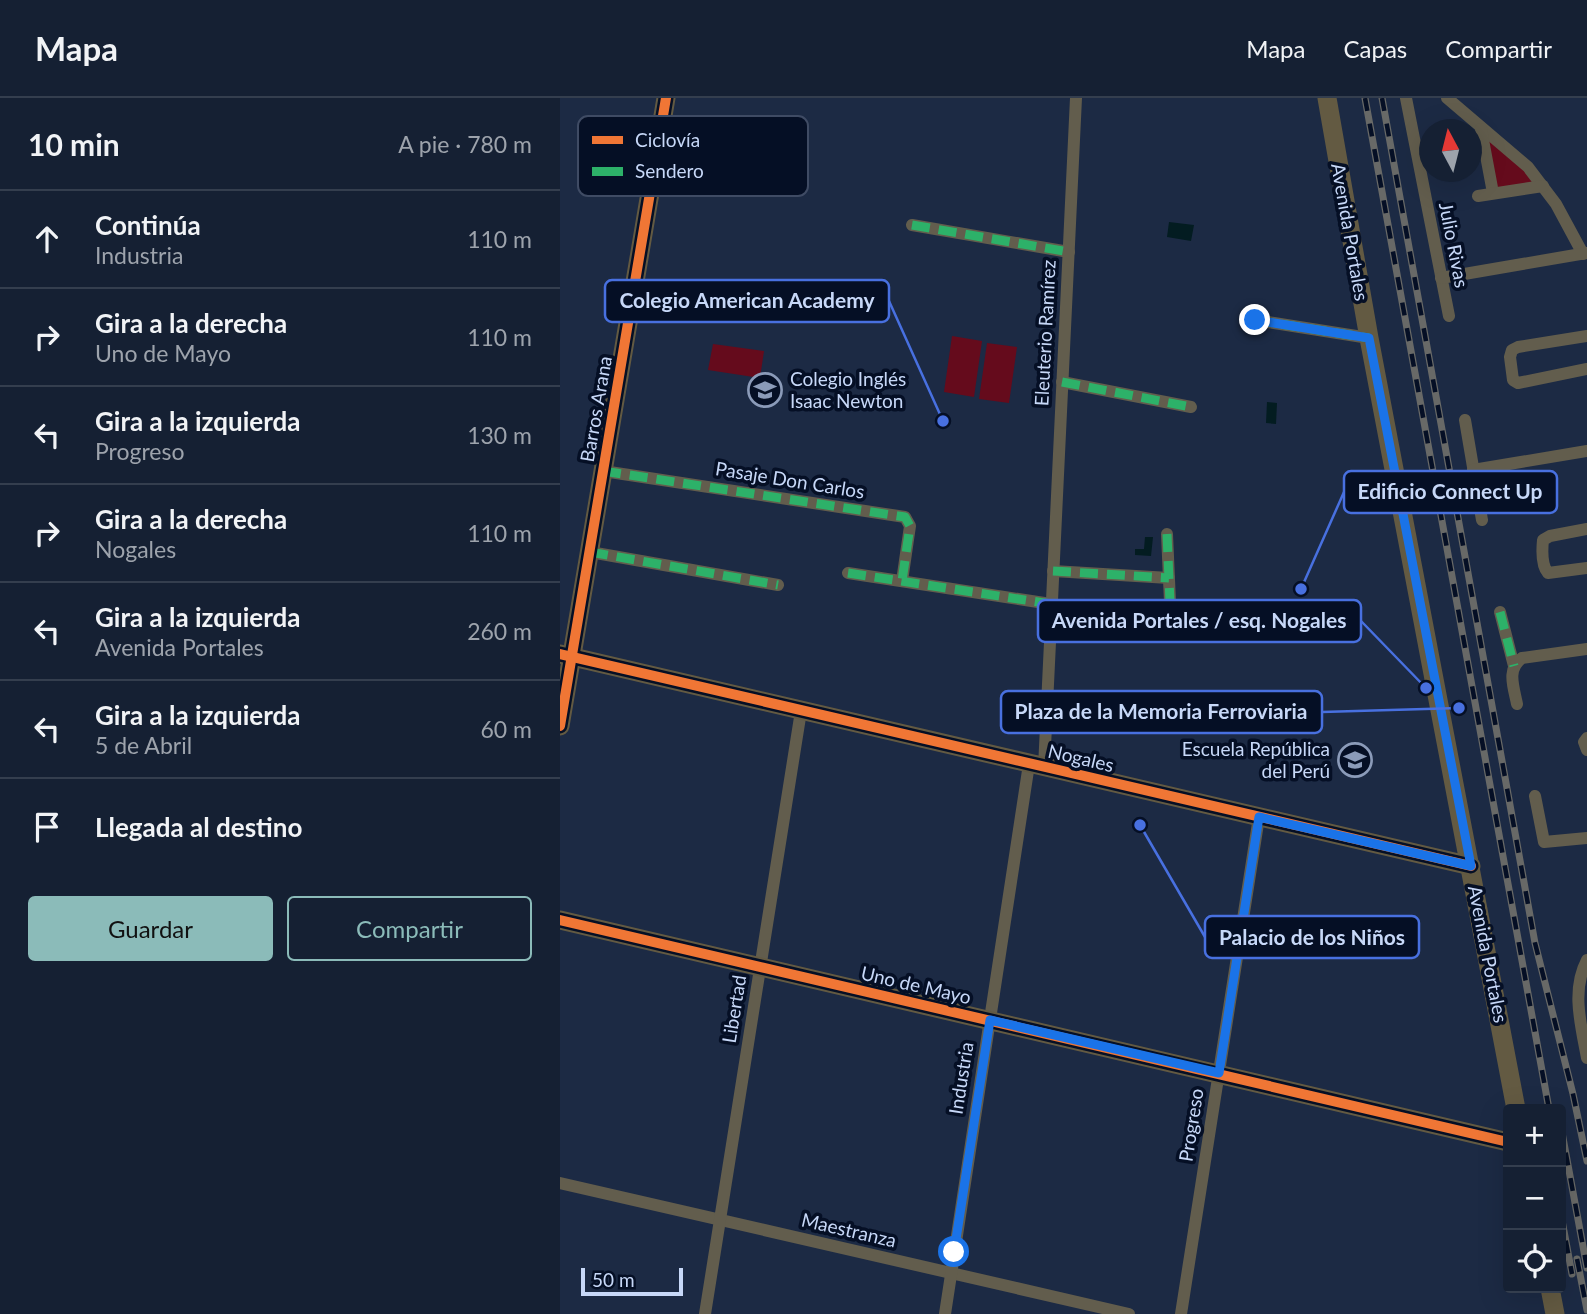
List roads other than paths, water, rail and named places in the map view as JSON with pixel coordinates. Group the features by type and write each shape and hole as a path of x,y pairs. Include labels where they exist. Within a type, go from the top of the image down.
{"street":[{"name":"Barros Arana","path":"663,116 666,98"},
{"name":"Eleuterio Ramírez","path":"1036,766 1053,571 1076,98"},
{"name":"Avenida Portales","path":"1327,98 1369,338 1515,1104"},
{"name":"Julio Rivas","path":"1406,98 1449,316"},
{"path":"1447,98 1470,119"},
{"path":"1441,278 1585,254 1543,186 1528,167 1482,130"},
{"path":"1482,134 1493,193"},
{"path":"1478,196 1543,186"},
{"name":"Barros Arana","path":"560,726 566,655 590,552 649,196"},
{"path":"912,225 1069,252"},
{"path":"1255,320 1369,338"},
{"path":"1587,336 1518,347 1512,350 1510,357 1513,380 1518,383 1587,369"},
{"path":"1062,382 1191,407"},
{"path":"1465,420 1482,520"},
{"path":"1473,470 1587,450"},
{"name":"Pasaje Don Carlos","path":"603,471 905,517 911,526 902,581"},
{"path":"1587,529 1550,536 1543,540 1542,548 1548,573 1587,568"},
{"path":"1167,534 1170,609 1167,622"},
{"path":"590,552 778,585"},
{"path":"1053,571 1169,578"},
{"path":"848,573 1051,604"},
{"path":"1500,612 1514,666 1512,678 1517,704"},
{"path":"1514,666 1522,658 1587,649"},
{"name":"Nogales","path":"566,655 1471,866"},
{"name":"Libertad","path":"705,1314 801,711"},
{"path":"1587,738 1584,742 1587,750"},
{"name":"Industria","path":"945,1314 990,1020 1036,766"},
{"path":"1535,796 1544,842 1587,838"},
{"name":"Progreso","path":"1181,1314 1259,817"},
{"name":"Uno de Mayo","path":"560,920 1503,1141"},
{"path":"1587,960 1581,972 1578,989 1580,1021 1587,1058"},
{"name":"Maestranza","path":"560,1183 1129,1314"},
{"path":"1551,1293 1555,1314"}],"railway":[{"path":"1365,98 1548,1104"},
{"path":"1382,98 1535,943 1587,1161"},
{"path":"1566,1154 1587,1268"},
{"path":"1564,1230 1572,1274"},
{"path":"1577,1259 1587,1310"}],"place":[{"name":"Colegio Inglés Isaac Newton","path":"765,390"},
{"name":"Colegio American Academy","path":"943,421"},
{"name":"Edificio Connect Up","path":"1301,589"},
{"name":"Avenida Portales / esq. Nogales","path":"1426,688"},
{"name":"Plaza de la Memoria Ferroviaria","path":"1459,708"},
{"name":"Escuela República del Perú","path":"1355,760"},
{"name":"Palacio de los Niños","path":"1140,825"}]}
